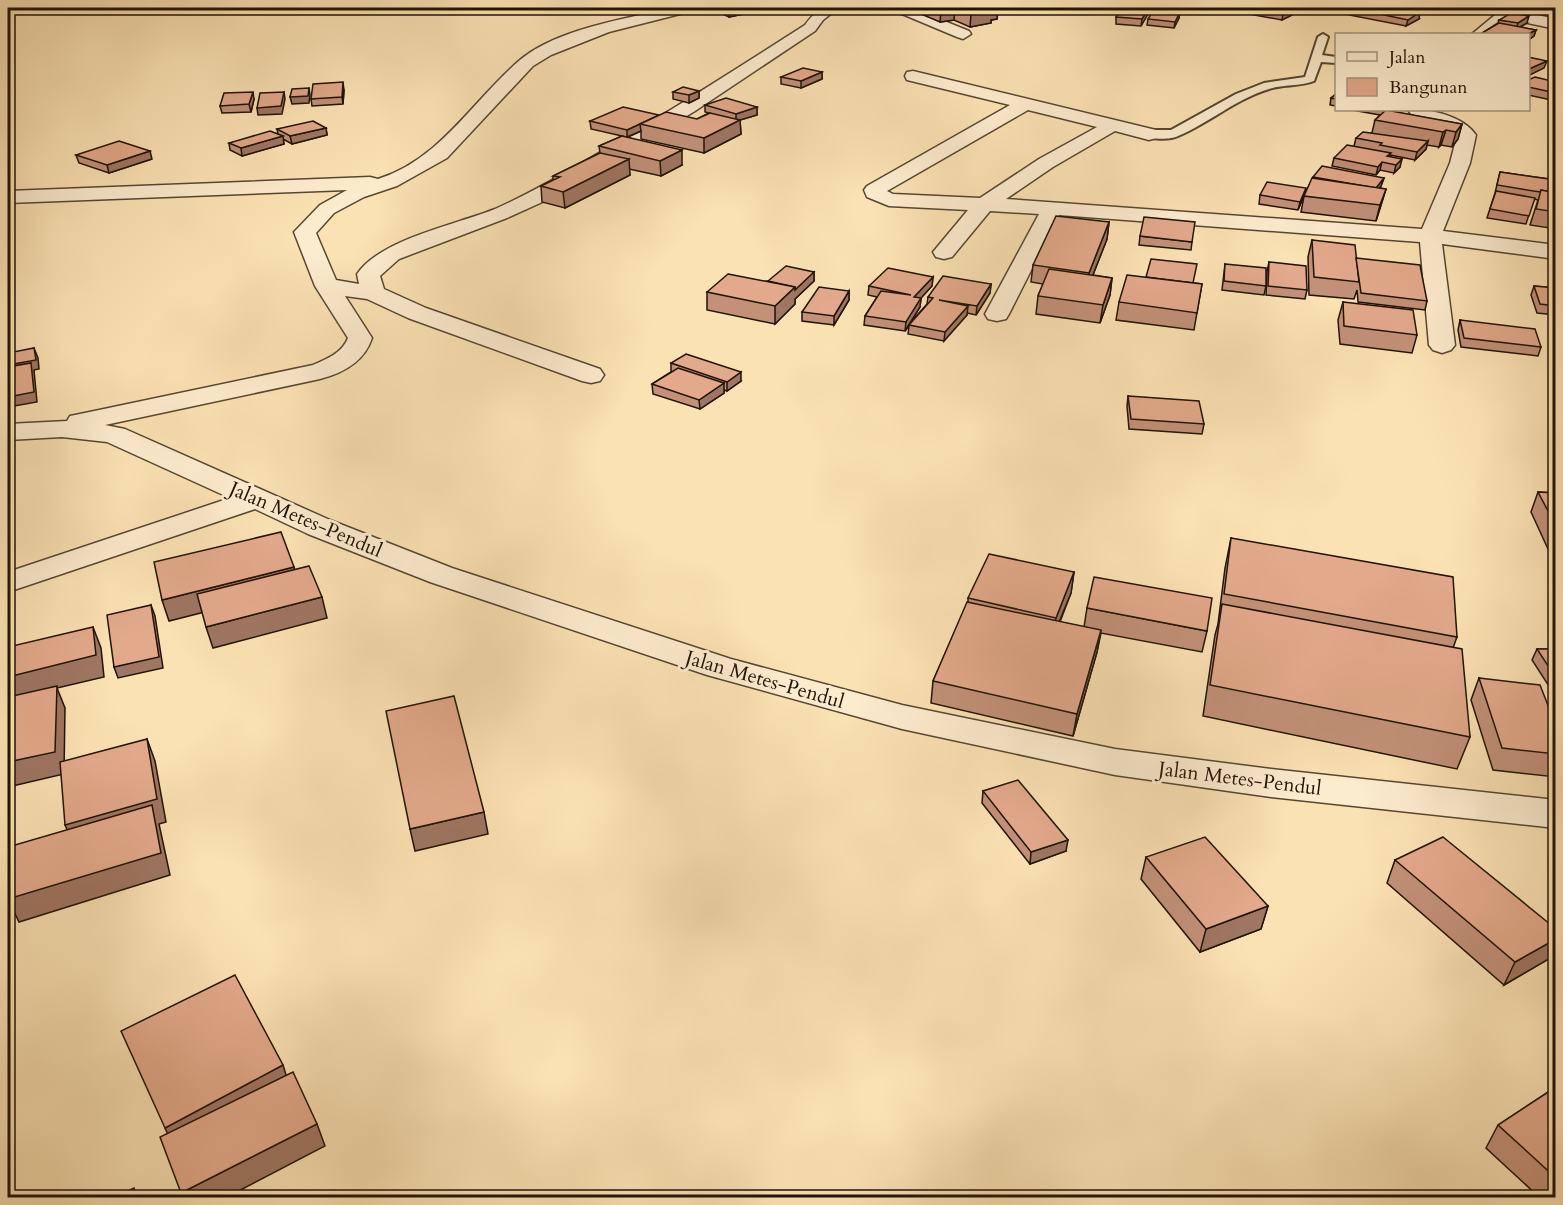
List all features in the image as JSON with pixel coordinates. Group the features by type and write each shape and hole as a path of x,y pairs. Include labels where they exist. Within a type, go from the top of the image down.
{"street":[{"path":"58,427 320,371 337,364 358,347 360,338 327,285 305,232 327,209 357,194 390,182 440,154 527,63 541,54 591,33 687,8"},
{"path":"373,293 368,274 391,254 500,214 542,195 690,107 810,28 818,17 831,8"},
{"path":"900,8 963,34"},
{"path":"1490,8 1506,14 1556,24"},
{"path":"1480,33 1506,14"},
{"path":"913,76 1149,134"},
{"path":"1025,104 874,190 874,194 889,200 1052,208 1430,236 1556,252"},
{"path":"1419,111 1460,129 1467,135 1460,163 1430,236 1443,345"},
{"path":"944,252 984,205 1046,163 1113,125"},
{"path":"8,197 390,182"},
{"path":"997,314 1050,216 1052,208"},
{"path":"327,285 373,293 417,313 591,375"},
{"name":"Jalan Metes-Pendul","path":"8,432 58,427 88,429 115,435 319,527 441,575 564,618 719,667 902,717 1115,762 1271,783 1556,814"},
{"path":"8,582 256,499"}],"lane":[{"path":"1149,134 1173,134 1193,125 1232,101 1268,85 1299,83 1310,79 1323,37"},
{"path":"1316,58 1335,60"}],"building":[{"path":"722,8 745,8 728,10"},
{"path":"955,8 986,8 992,11 971,14"},
{"path":"1122,8 1149,8 1142,19 1116,17"},
{"path":"1247,8 1293,8 1283,14"},
{"path":"1351,8 1392,8 1420,12 1408,20"},
{"path":"1154,9 1180,12 1175,22 1148,19"},
{"path":"1511,13 1529,16 1518,23 1499,20"},
{"path":"1499,23 1536,30 1530,33 1482,33"},
{"path":"1530,57 1547,61 1530,69"},
{"path":"803,68 822,72 801,81 781,77"},
{"path":"1535,77 1556,82 1556,93 1530,87 1530,79"},
{"path":"343,82 342,97 311,99 313,84"},
{"path":"683,87 699,91 689,95 673,92"},
{"path":"309,88 308,96 290,97 292,89"},
{"path":"253,92 249,104 220,106 224,93"},
{"path":"284,92 281,106 257,108 260,93"},
{"path":"726,98 757,107 736,114 705,105"},
{"path":"623,107 659,115 627,130 590,121"},
{"path":"1385,111 1391,111 1462,124 1456,132 1446,130 1443,132 1375,120"},
{"path":"666,112 697,119 710,113 740,120 704,138 640,124"},
{"path":"313,121 326,128 290,136 277,129"},
{"path":"270,131 283,136 241,148 229,143"},
{"path":"1363,132 1428,141 1417,152 1356,138"},
{"path":"622,136 682,150 660,161 599,146"},
{"path":"119,141 150,151 107,165 76,155"},
{"path":"1347,145 1391,153 1387,156 1402,159 1396,165 1382,162 1378,167 1334,158"},
{"path":"600,153 629,159 563,192 541,186 560,177 553,176"},
{"path":"1322,166 1384,178 1376,188 1313,177"},
{"path":"1500,172 1556,180 1556,193 1497,185"},
{"path":"1312,178 1386,189 1380,205 1304,196"},
{"path":"1267,182 1306,188 1300,202 1260,195"},
{"path":"1541,190 1556,193 1556,212 1536,209"},
{"path":"1496,191 1535,198 1529,216 1490,209"},
{"path":"1056,216 1109,222 1089,273 1033,265"},
{"path":"1144,217 1195,222 1192,242 1140,236"},
{"path":"1312,240 1355,245 1359,282 1314,277"},
{"path":"1356,258 1420,265 1427,301 1361,293"},
{"path":"1151,259 1197,264 1193,283 1146,277"},
{"path":"1269,262 1306,266 1307,290 1268,286"},
{"path":"1225,264 1266,268 1266,286 1224,281"},
{"path":"786,266 814,272 795,290 795,287 768,281"},
{"path":"888,268 933,277 914,297 921,298 906,322 865,316 881,291 911,295 869,286"},
{"path":"1049,269 1112,278 1103,305 1038,296"},
{"path":"728,274 795,287 775,306 707,292"},
{"path":"1127,275 1202,284 1197,313 1119,302"},
{"path":"943,276 991,284 977,306 939,300 968,306 945,332 909,325 933,298 928,297"},
{"path":"1534,286 1556,288 1556,306 1540,304"},
{"path":"819,287 849,291 834,316 802,312"},
{"path":"1343,302 1413,310 1417,335 1344,326"},
{"path":"1460,320 1535,329 1541,347 1464,338"},
{"path":"34,348 36,360 8,365 8,353"},
{"path":"686,354 741,372 727,382 671,363"},
{"path":"31,363 34,392 8,397 8,367"},
{"path":"678,368 724,383 699,400 652,384"},
{"path":"1128,396 1199,401 1204,424 1131,419"},
{"path":"1538,492 1556,493 1556,526"},
{"path":"281,532 294,567 162,600 154,562"},
{"path":"1231,538 1453,577 1457,637 1224,594"},
{"path":"989,554 1074,572 1056,618 968,598"},
{"path":"309,566 322,597 206,627 197,594"},
{"path":"1094,577 1212,598 1207,631 1087,608"},
{"path":"967,602 1101,630 1077,714 933,681"},
{"path":"1222,604 1462,649 1470,737 1210,685"},
{"path":"151,605 159,657 114,667 107,615"},
{"path":"93,627 96,655 8,677 8,647"},
{"path":"1537,649 1556,649 1556,678"},
{"path":"1479,678 1540,685 1556,726 1556,754 1502,748"},
{"path":"57,686 55,752 8,762 8,697"},
{"path":"454,696 484,812 410,829 386,711"},
{"path":"147,739 157,799 65,825 60,762"},
{"path":"1018,780 1068,840 1031,852 983,791"},
{"path":"152,805 161,853 8,899 8,847"},
{"path":"1205,837 1268,906 1206,929 1146,857"},
{"path":"1443,837 1556,929 1556,939 1515,962 1395,860"},
{"path":"235,975 283,1065 165,1128 121,1031"},
{"path":"293,1072 317,1124 181,1193 160,1137"},
{"path":"1556,1087 1556,1178 1498,1125"},
{"path":"134,1188 137,1197 115,1197"}]}
